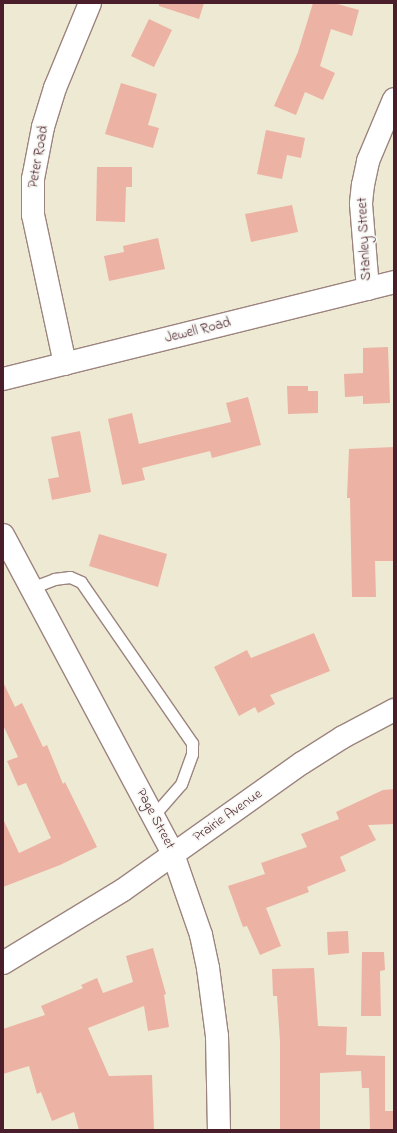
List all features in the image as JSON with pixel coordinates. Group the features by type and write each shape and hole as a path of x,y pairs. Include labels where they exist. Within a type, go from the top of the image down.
{"street":[{"name":"Peter Road","path":"65,364 34,221 33,179 43,128 55,88 90,3"},
{"name":"Stanley Street","path":"368,289 361,203 363,185 368,161 394,99"},
{"name":"Jewell Road","path":"3,379 394,282"},
{"name":"Page Street","path":"3,535 174,854 201,935 208,968 217,1036 219,1130"},
{"name":"Prairie Avenue","path":"3,963 123,890 302,762 343,737 394,710"}],"lane":[{"path":"31,588 54,579 70,577 81,582 192,743 192,754 181,784 153,816"}],"building":[{"path":"159,3 204,3 199,19 159,6"},
{"path":"313,3 334,3 359,10 352,36 331,29 320,66 335,73 323,100 305,92 296,115 274,106 298,52"},
{"path":"149,19 172,30 154,67 131,56"},
{"path":"121,83 157,94 148,125 159,128 153,148 105,134"},
{"path":"266,130 305,138 301,158 287,155 282,179 257,174"},
{"path":"97,167 132,167 132,187 126,187 125,222 96,221"},
{"path":"292,205 298,232 251,242 245,214"},
{"path":"158,238 165,269 109,281 104,256 124,252 123,246"},
{"path":"388,347 390,403 363,404 363,396 345,397 344,374 363,373 363,348"},
{"path":"287,386 308,386 308,391 318,391 318,413 288,414"},
{"path":"248,397 261,445 212,458 210,451 142,468 145,480 122,485 108,419 132,413 139,444 231,422 226,403"},
{"path":"80,431 91,492 52,500 48,479 59,477 51,437"},
{"path":"394,447 394,561 375,561 376,597 352,597 350,498 347,498 349,449"},
{"path":"99,534 167,554 158,587 89,566"},
{"path":"314,633 330,671 270,695 275,704 258,713 255,707 239,716 214,667 247,650 251,658"},
{"path":"3,682 15,707 22,703 43,747 47,745 63,784 65,782 97,847 60,865 3,887 3,819 19,853 51,838 26,783 18,786 7,761 18,757 3,725"},
{"path":"394,789 394,824 368,825 376,840 340,857 346,871 307,887 309,892 266,908 281,946 260,955 247,926 243,927 228,886 265,874 261,863 307,847 301,834 339,819 336,812 383,790"},
{"path":"348,931 349,953 328,955 327,932"},
{"path":"153,948 166,994 164,995 169,1027 148,1031 144,1006 88,1028 109,1076 152,1075 154,1130 79,1130 74,1112 52,1121 41,1092 37,1094 29,1066 3,1074 3,1029 45,1015 41,1006 83,988 81,985 97,978 103,993 133,982 126,956"},
{"path":"362,952 384,952 385,970 380,971 381,1016 361,1016"},
{"path":"314,968 318,1026 347,1027 346,1055 385,1056 385,1111 394,1111 394,1130 370,1130 369,1088 362,1088 361,1071 320,1073 320,1130 280,1130 280,1041 277,996 273,996 272,969"}]}
